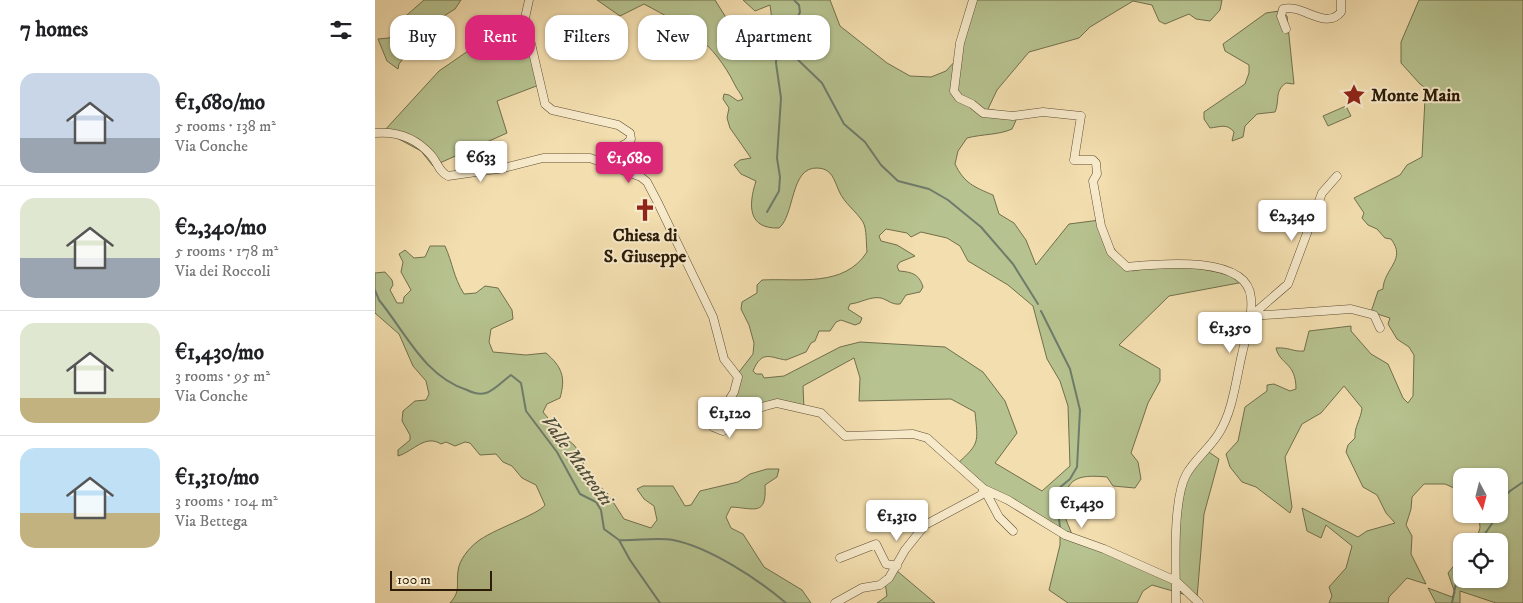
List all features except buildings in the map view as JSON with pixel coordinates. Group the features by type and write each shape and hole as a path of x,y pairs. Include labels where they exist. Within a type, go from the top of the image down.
{"street":[{"path":"529,0 525,18 545,104 552,110 618,124 630,133 631,139 609,153 605,162"},
{"path":"973,0 960,43 953,91 959,98 983,113 1013,116 1043,112 1081,116 1074,160 1093,160 1095,163 1097,174 1093,180 1094,196 1101,226 1111,252 1127,267 1169,263 1228,270 1243,279 1251,296 1251,316 1230,406 1219,433 1186,476 1177,523 1176,603"},
{"path":"1286,29 1281,16 1283,9 1290,7 1324,19 1338,16 1341,12 1341,0"},
{"path":"375,133 402,134 431,155 442,173 448,176 504,168 543,158 590,158 641,177 647,182 713,317 724,359 738,377 734,392 713,427 723,430 762,407 777,403 821,413 845,436 913,434 927,438 984,489 999,516 1013,531"},
{"path":"1251,316 1288,284 1322,193 1337,176"},
{"path":"1251,316 1351,308 1374,314 1380,328"},
{"path":"835,603 862,588 880,585 889,578 905,550 925,525 981,495 984,489"},
{"path":"984,489 1008,500 1065,535 1104,548 1176,581 1199,603"},
{"path":"840,558 876,544 885,564 897,566"}],"green space":[{"path":"424,0 461,0 455,9 445,15 407,15"},
{"path":"597,0 715,0 724,15 717,15 717,56 707,45 707,15 664,15 644,4 619,15"},
{"path":"743,0 830,0 840,26 887,63 910,76 931,77 946,71 957,59 971,0 1222,0 1220,10 1210,21 1196,19 1189,14 1165,24 1159,21 1152,5 1133,1 1090,27 1079,38 1029,52 997,90 988,109 1018,116 1012,129 967,138 958,151 955,164 962,176 970,184 993,195 999,214 1014,223 1026,240 1036,265 1069,224 1100,220 1100,231 1132,271 1171,263 1232,275 1244,282 1169,296 1119,345 1160,369 1160,381 1148,403 1131,453 1138,462 1141,479 1135,488 1113,486 1107,477 1091,476 1078,478 1073,481 1066,492 1063,509 1073,537 1173,582 1185,471 1203,448 1219,459 1204,514 1197,598 1152,585 1143,591 1137,603 1068,603 1049,590 1060,545 1060,533 985,492 957,464 976,442 975,412 951,399 859,401 860,378 854,358 803,386 804,409 775,405 751,408 726,430 711,426 711,421 734,385 736,376 753,354 754,343 749,325 741,309 742,302 757,293 757,285 762,280 805,280 833,276 846,271 867,252 863,222 841,195 832,175 826,170 817,168 808,170 802,175 797,183 788,213 779,228 761,225 756,220 753,214 752,199 756,181 741,174 734,165 740,160 751,158 730,128 727,118 729,108 723,99 724,94 738,101 743,99 720,60 830,60 830,15 771,15 770,5 755,11","holes":["886,229 907,233 911,237 921,232 947,238 960,246 968,261 1008,285 1033,306 1047,359 1060,381 1068,406 1070,466 1042,491 995,463 1017,433 1005,401 983,372 945,347 860,342 840,347 784,376 764,378 762,374 756,374 753,371 756,364 763,357 767,356 786,360 806,352 811,343 815,341 819,331 830,331 836,322 841,320 855,325 860,323 862,318 848,309 850,304 877,298 900,304 906,295 920,292 923,287 917,276 899,271 897,266 900,262 915,256 897,245 881,241 879,236"]},
{"path":"1419,0 1523,0 1523,603 1496,603 1460,591 1460,603 1436,603 1428,588 1452,597 1455,593 1453,588 1508,588 1508,533 1478,533 1480,523 1508,523 1508,468 1453,468 1453,488 1445,484 1424,484 1412,497 1411,509 1406,525 1412,536 1411,554 1426,584 1407,578 1389,597 1388,603 1329,603 1332,596 1329,587 1346,568 1352,546 1326,525 1321,538 1307,531 1302,508 1358,537 1367,531 1395,523 1386,513 1377,495 1363,487 1346,452 1348,445 1355,438 1362,408 1344,386 1321,413 1302,424 1285,457 1292,507 1290,513 1256,487 1242,482 1230,467 1226,454 1238,441 1245,407 1267,391 1267,385 1274,384 1290,391 1296,389 1291,369 1278,354 1276,348 1304,351 1309,331 1351,326 1351,331 1371,354 1388,364 1403,398 1408,403 1413,396 1414,355 1409,347 1397,339 1388,324 1390,318 1371,312 1378,291 1383,289 1387,275 1396,259 1395,246 1391,239 1385,238 1377,229 1368,225 1362,218 1364,213 1354,198 1400,175 1407,165 1422,157 1425,99 1431,92 1420,84 1401,63 1401,42"},
{"path":"1279,11 1287,16 1294,84 1286,83 1282,86 1275,112 1257,114 1245,126 1243,137 1232,141 1234,132 1229,127 1210,128 1204,119 1204,112 1245,84 1249,73 1249,65 1225,51 1223,44 1266,13"},
{"path":"389,38 390,60 402,60 398,69 387,61 378,39"},
{"path":"465,53 465,60 535,60 539,85 497,101 507,133 433,166 421,151 384,131 439,71"},
{"path":"1346,106 1351,116 1328,126 1323,116"},
{"path":"430,246 445,246 464,294 476,293 485,286 498,288 512,310 513,319 491,329 489,342 493,352 526,355 546,353 556,363 561,373 562,391 560,398 547,404 543,412 562,435 574,445 582,456 585,473 608,494 624,519 651,528 657,520 654,506 644,499 637,489 643,486 673,486 685,506 691,505 700,491 738,482 750,474 767,469 779,469 777,477 765,485 764,502 761,506 752,509 731,507 726,517 731,528 743,534 764,567 802,590 811,603 450,603 457,591 460,563 471,548 484,537 541,509 545,505 536,485 522,478 512,466 503,462 496,454 480,455 470,443 465,442 455,446 446,442 441,444 430,441 419,444 398,456 398,450 410,440 410,435 402,421 403,411 415,401 426,400 429,394 426,381 413,366 399,334 375,313 375,273 385,272 392,280 393,285 390,290 397,303 403,303 404,297 411,290 401,272 403,262 399,254 405,250 414,258 425,257"},
{"path":"1453,567 1453,587 1448,573"},
{"path":"896,570 935,603 877,603 887,596 885,582"}],"waterway":[{"path":"767,212 779,191 780,177 777,158 781,98 776,63 777,39 784,28 795,23 800,12 799,5 794,0"},
{"path":"798,60 822,83 844,124 865,142 881,165 898,181 929,189 948,200 981,227 1013,264 1038,304"},
{"name":"Valle Matteotti","path":"375,290 379,300 417,352 439,375 452,383 481,394 492,390 511,375 521,383 526,411 557,452 580,494 596,502 601,510 604,529 619,540 630,560 660,603"},
{"path":"1041,311 1070,369 1080,410 1077,467 1070,479 1058,489 1057,503 1060,527"},
{"path":"1508,493 1523,482"},
{"path":"1485,533 1492,523"},
{"name":"Valle Matteotti","path":"619,540 666,539 702,549 733,565 786,603"},
{"path":"1452,603 1455,588"}],"place":[{"name":"Monte Main","path":"1354,95"},
{"name":"Chiesa di S. Giuseppe","path":"645,210"}]}
